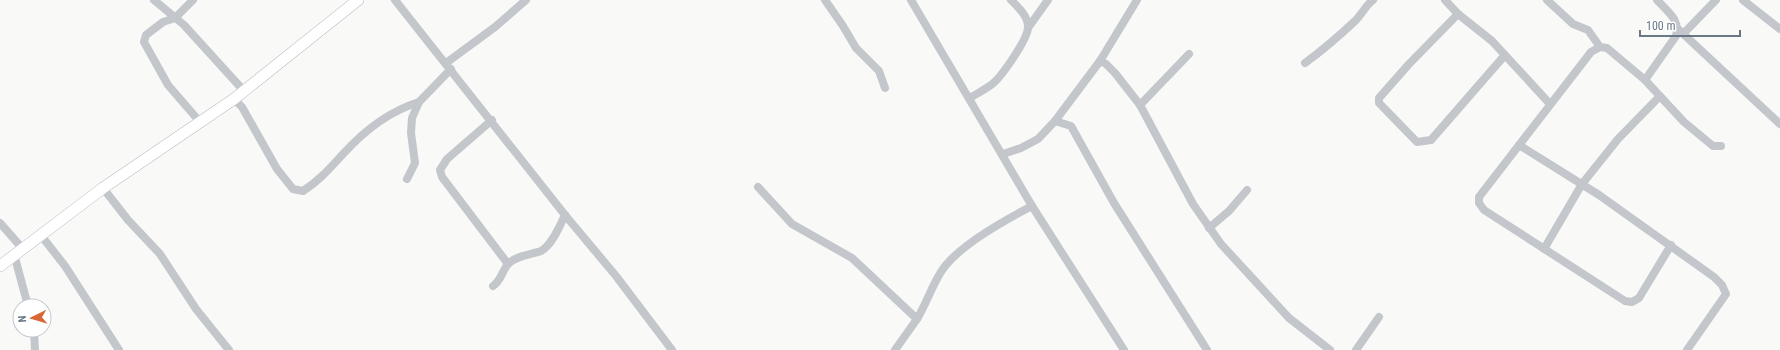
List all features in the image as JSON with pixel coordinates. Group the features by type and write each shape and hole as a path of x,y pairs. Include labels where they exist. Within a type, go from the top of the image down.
{"main road":[{"path":"0,266 40,234 103,188 244,92 358,0"}],"street":[{"path":"154,0 175,18 244,92"},
{"path":"193,0 175,18 163,22 146,35 144,42 168,85 200,122"},
{"path":"395,0 492,120 565,215 616,276 672,350"},
{"path":"407,179 415,162 411,133 412,118 418,102 448,66 526,0"},
{"path":"825,0 856,48 879,71 885,88"},
{"path":"911,0 1004,154 1032,206 1124,350"},
{"path":"1011,0 1021,9 1028,28"},
{"path":"970,98 991,85 1001,75 1025,38 1028,28 1048,0"},
{"path":"1004,154 1021,148 1038,139 1055,121 1100,61 1137,0"},
{"path":"1305,63 1326,48 1337,36 1355,21 1368,4 1374,0"},
{"path":"1445,0 1458,14 1492,41 1550,104"},
{"path":"1547,0 1573,24 1588,30 1600,47"},
{"path":"1657,0 1674,19 1681,31 1780,124"},
{"path":"1645,80 1676,36 1716,0"},
{"path":"1743,0 1780,29"},
{"path":"1458,14 1381,94 1379,98 1379,103 1407,134 1417,142 1430,140 1505,54"},
{"path":"1671,245 1639,298 1632,302 1625,301 1484,210 1479,203 1479,197 1591,52 1600,47 1607,48 1645,80 1684,122 1713,146 1721,146"},
{"path":"1140,104 1189,54"},
{"path":"1100,61 1106,64 1115,73 1140,104 1193,204 1221,244 1289,318 1330,350"},
{"path":"1544,249 1582,184 1618,139 1660,96"},
{"path":"234,98 242,107 277,169 293,189 303,192 328,172 358,139 395,112 418,102"},
{"path":"492,120 447,159 440,170 442,178 508,264"},
{"path":"1055,121 1071,126 1114,203 1207,350"},
{"path":"1519,144 1582,184 1671,245 1714,277 1722,285 1726,294 1686,350"},
{"path":"103,188 128,220 160,254 196,309 229,350"},
{"path":"758,188 792,224 852,258 917,319"},
{"path":"1209,228 1229,211 1247,190"},
{"path":"895,350 928,302 946,264 973,242 1004,221 1032,206"},
{"path":"493,286 498,282 508,264 521,257 542,250 551,240 565,215"},
{"path":"0,223 18,251 27,298"},
{"path":"40,234 65,266 119,350"},
{"path":"1356,350 1378,317"},
{"path":"34,338 35,350"}]}
